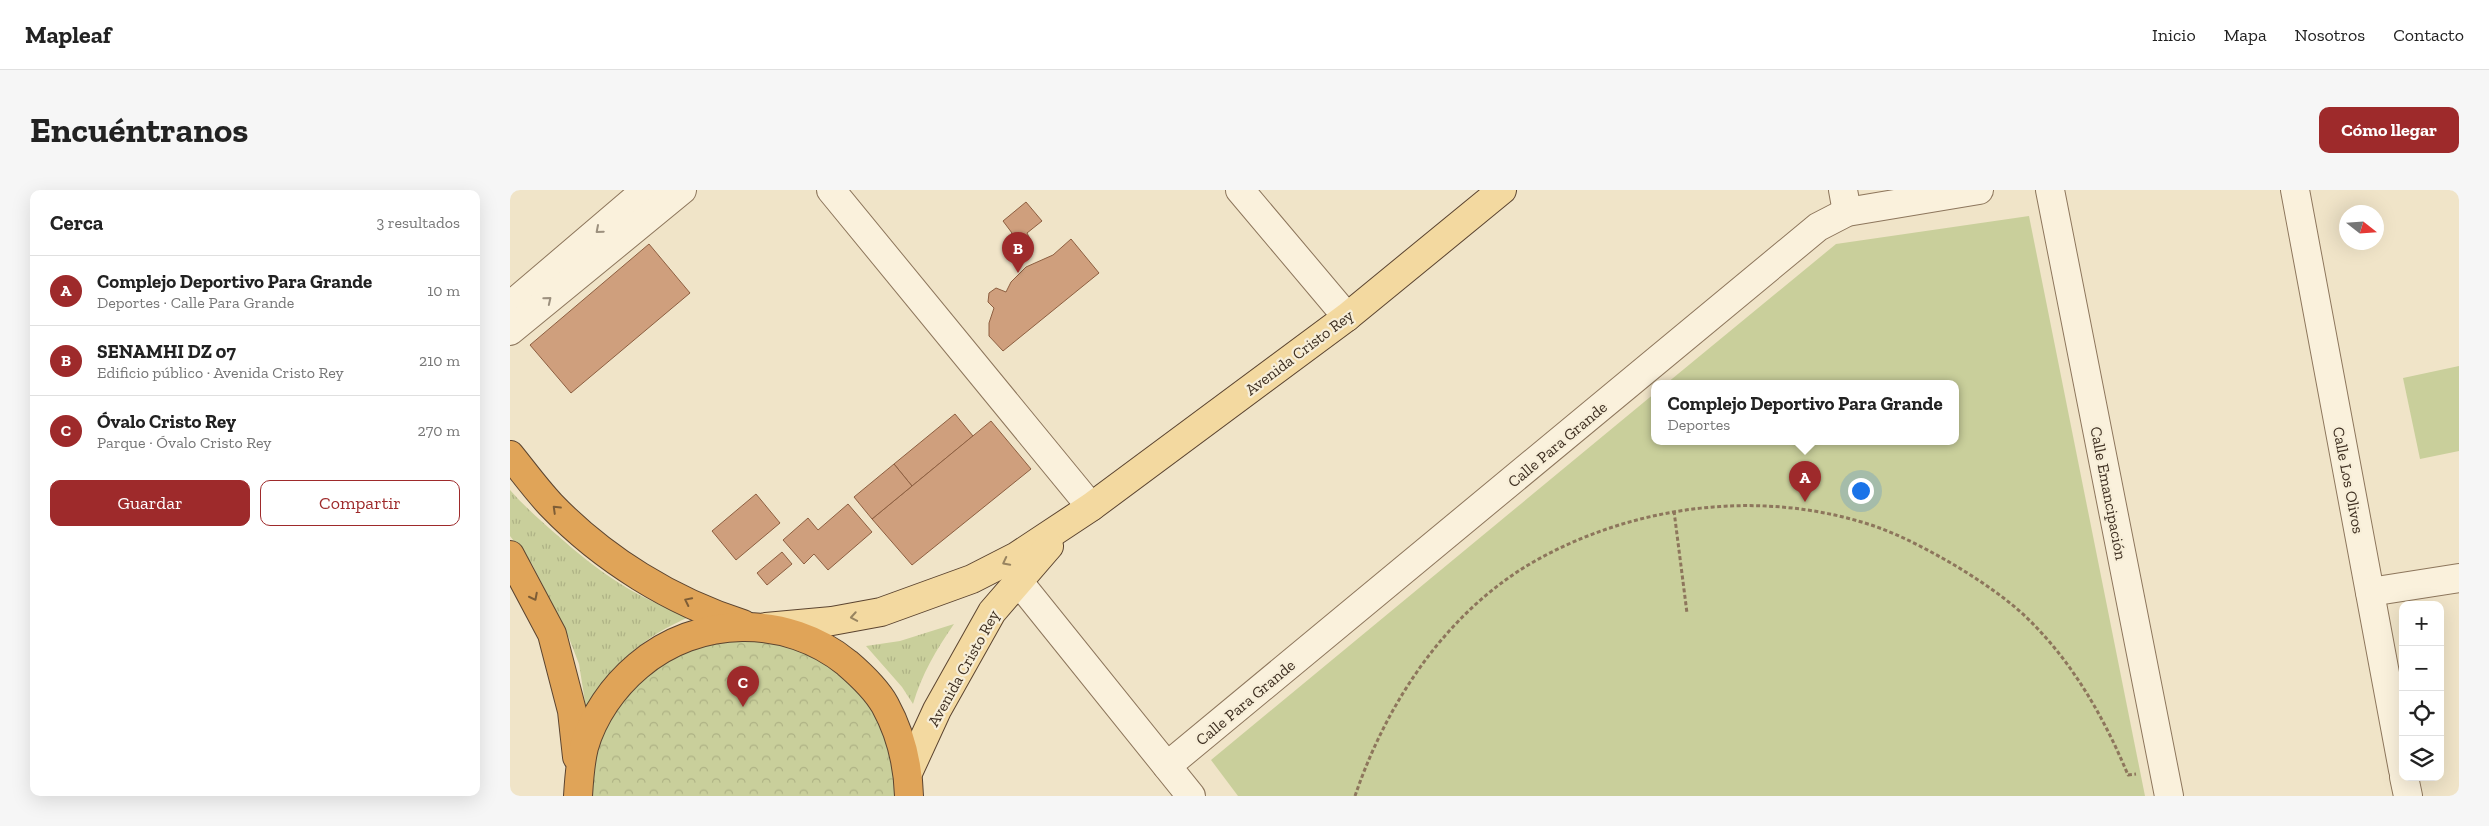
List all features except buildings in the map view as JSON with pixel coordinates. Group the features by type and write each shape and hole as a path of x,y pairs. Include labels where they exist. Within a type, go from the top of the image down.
{"highway":[{"path":"510,455 551,505 611,556 647,581 721,617 800,636 825,648 862,675 884,704 900,737 909,784"},
{"path":"513,569 552,634 557,650 572,712 579,785"},
{"path":"579,785 584,748 594,722 608,698 632,670 670,644 695,634 722,627 757,627"}],"main road":[{"name":"Avenida Cristo Rey","path":"757,627 832,621 881,612 972,580 1017,556 1091,507 1347,316 1502,190"},
{"name":"Avenida Cristo Rey","path":"909,784 936,710 992,612 1053,542 1091,507"}],"street":[{"path":"510,331 682,190"},
{"path":"831,190 1091,507"},
{"path":"1240,190 1347,316"},
{"name":"Calle Para Grande","path":"1167,766 1818,227 1845,201 1979,190"},
{"name":"Calle Emancipación","path":"2050,190 2169,796"},
{"name":"Calle Los Olivos","path":"2295,190 2399,748"},
{"path":"510,306 637,193"},
{"path":"2370,592 2459,578"},
{"path":"1018,581 1191,796"},
{"path":"2405,781 2408,796"}],"path":[{"path":"1355,796 1379,735 1400,695 1432,650 1468,613 1496,589 1533,562 1577,539 1621,523 1674,511 1726,507 1768,507 1822,512 1859,521 1902,537 1974,577 2008,601 2037,627 2069,667 2100,715 2128,775 2140,773"},
{"path":"1674,511 1687,613"}],"green space":[{"path":"2029,216 2145,796 1238,796 1211,760 1651,396 1651,445 1959,445 1959,380 1671,380 1836,244"},
{"path":"2459,366 2459,451 2420,459 2403,378"},
{"path":"510,490 551,530 603,572 636,593 691,616 657,633 630,653 607,678 586,708 579,664 569,638 532,564 510,536"},
{"path":"954,624 930,662 913,704 902,687 866,646 900,641"},
{"path":"757,639 787,647 814,658 837,673 857,690 873,712 885,737 892,765 895,796 590,796 596,748 607,720 645,674 698,645"}],"place":[{"name":"SENAMHI DZ 07","path":"1018,273"},
{"name":"Complejo Deportivo Para Grande","path":"1805,502"},
{"name":"Óvalo Cristo Rey","path":"743,707"}]}
